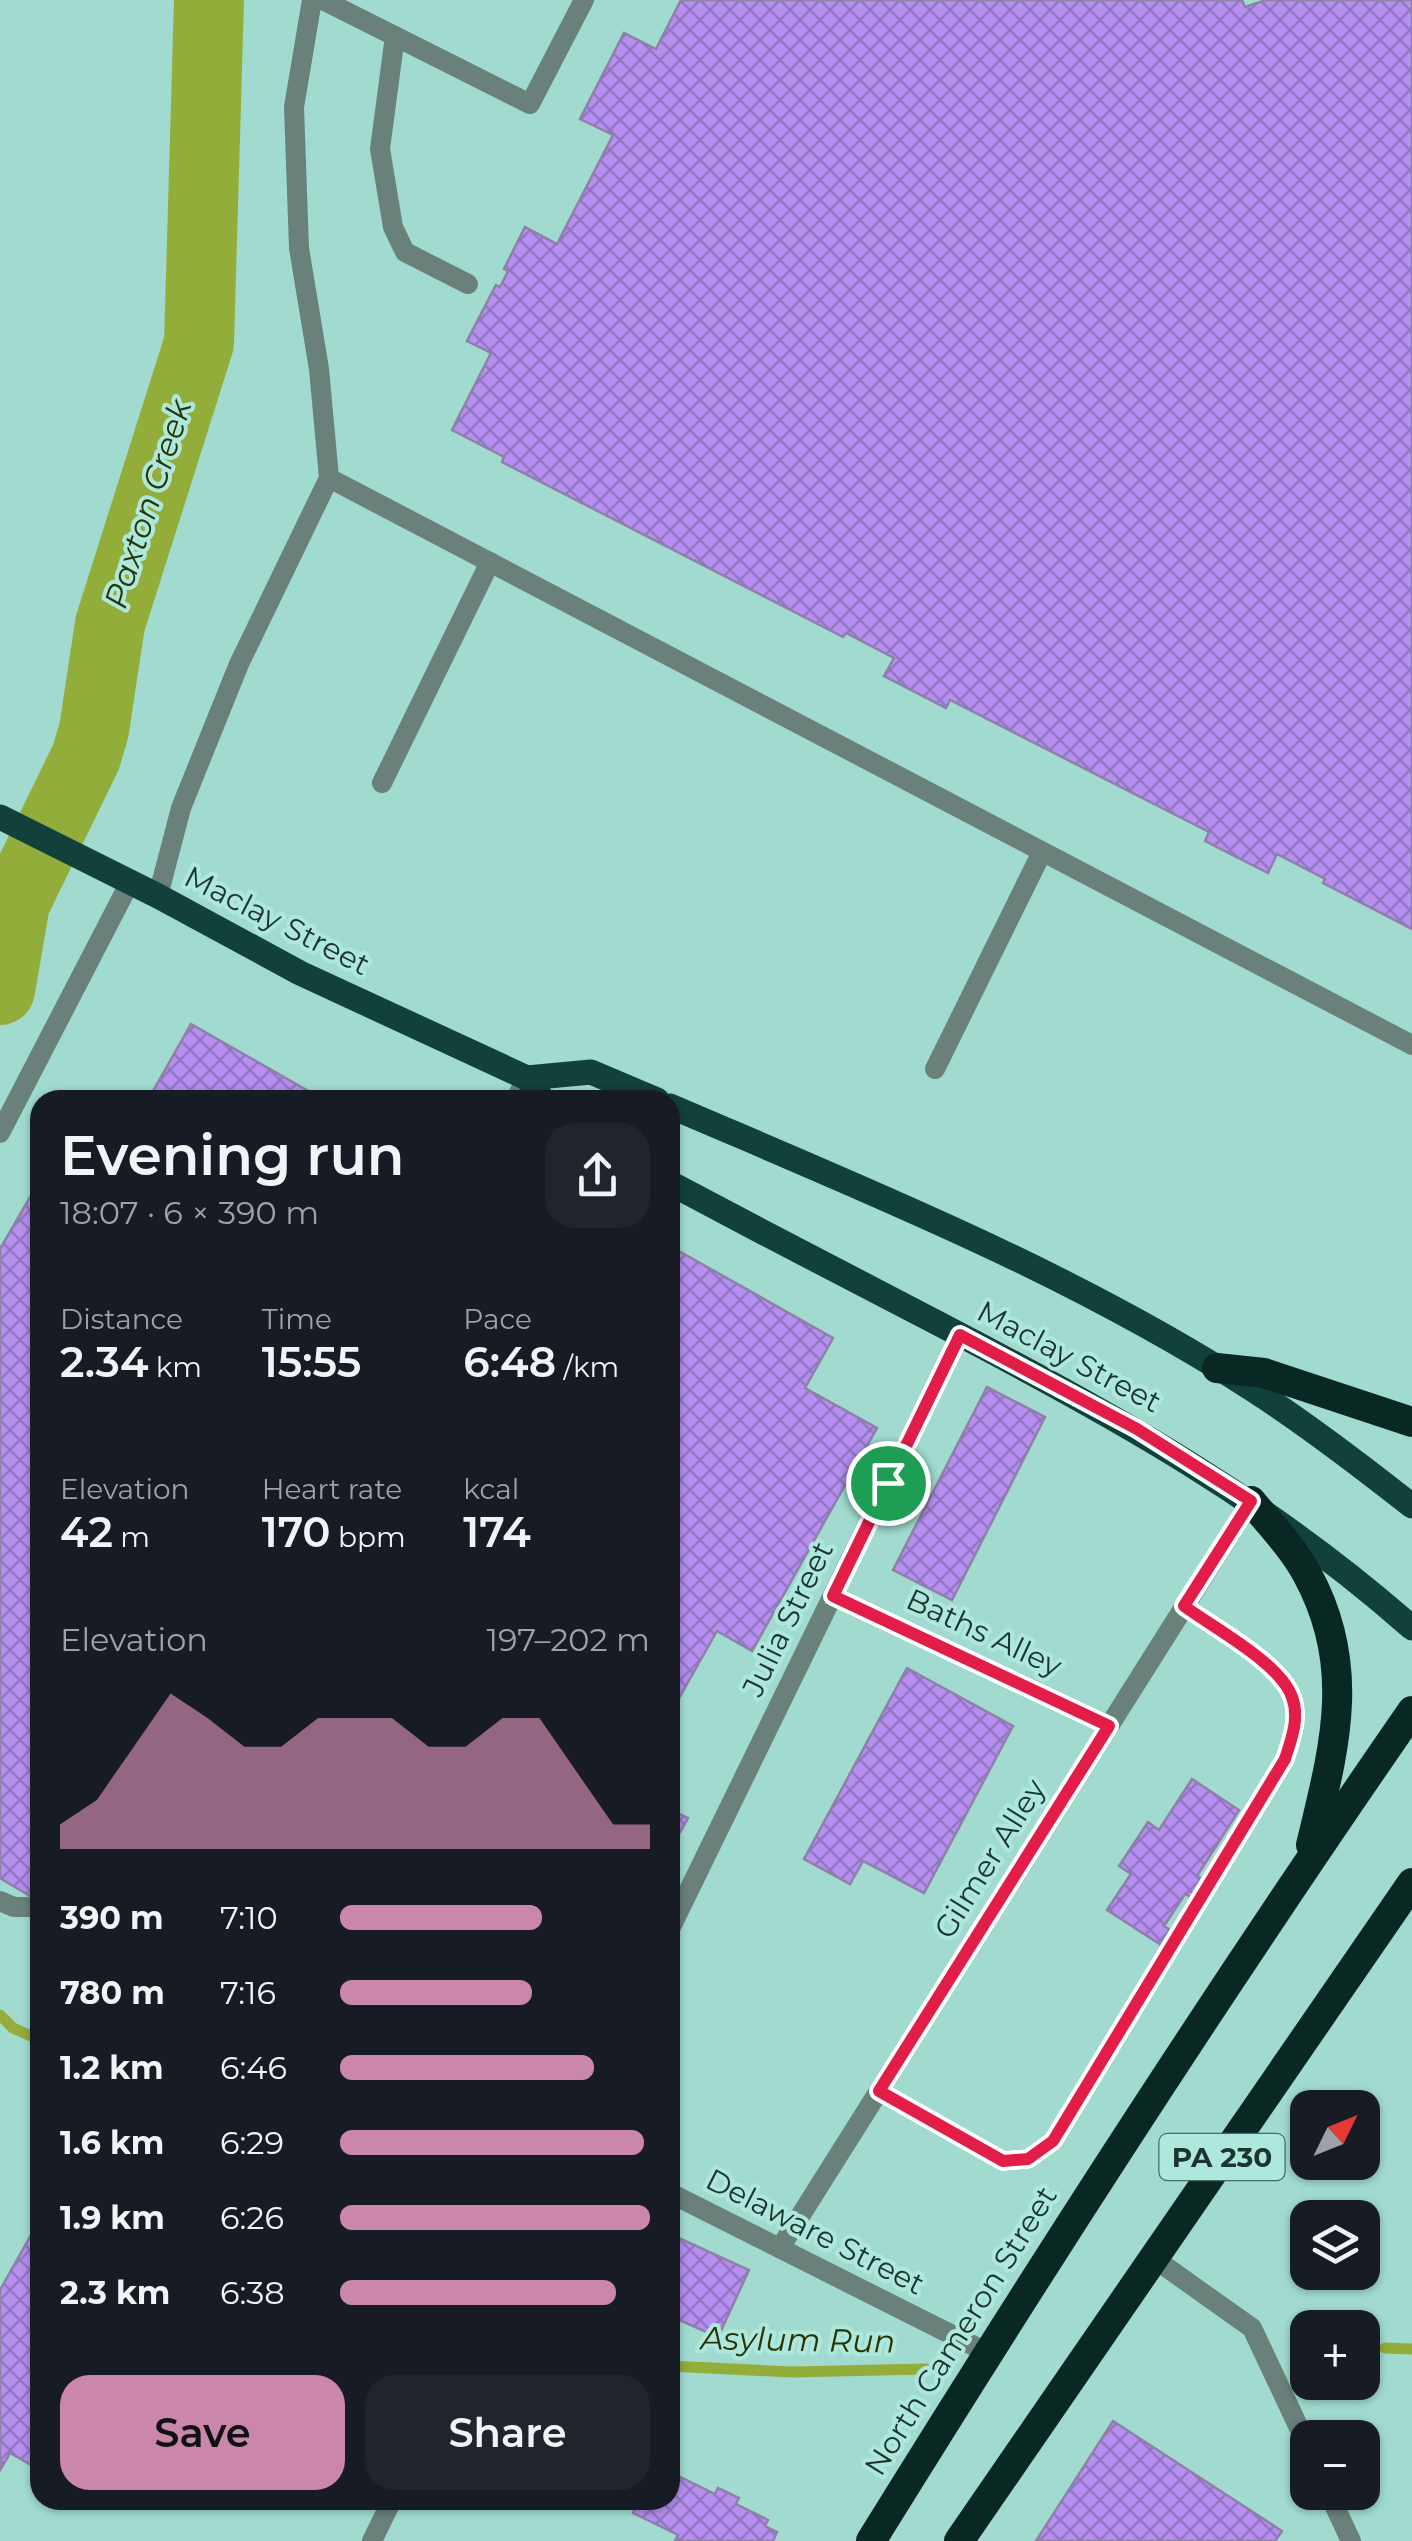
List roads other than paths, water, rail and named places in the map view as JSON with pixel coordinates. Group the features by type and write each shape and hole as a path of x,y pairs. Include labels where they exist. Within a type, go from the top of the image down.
{"highway":[{"path":"1217,1368 1264,1373 1412,1422"},
{"path":"1251,1501 1306,1572 1334,1646 1339,1701 1336,1729 1307,1862"},
{"name":"North Cameron Street","path":"871,2541 1109,2161 1412,1711"},
{"name":"PA 230","path":"958,2541 1406,1895"}],"main road":[{"name":"Maclay Street","path":"7,821 158,896 521,1089"},
{"path":"521,1089 591,1072 633,1090"},
{"name":"Maclay Street","path":"680,1110 931,1218 1121,1312 1304,1424 1412,1506"},
{"name":"Maclay Street","path":"680,1189 1137,1429 1251,1501 1350,1575 1412,1628"}],"street":[{"path":"158,896 181,808 239,664 329,478 298,230 294,107 312,0"},
{"path":"322,0 530,104 584,0"},
{"path":"395,36 380,149 393,226 405,252 468,284"},
{"path":"329,478 1412,1045"},
{"path":"382,782 490,562"},
{"path":"935,1069 1042,852"},
{"path":"0,1133 129,884"},
{"name":"Julia Street","path":"680,1910 960,1335"},
{"name":"Gilmer Alley","path":"780,2248 1251,1501"},
{"name":"Baths Alley","path":"833,1596 1109,1726"},
{"path":"879,2091 1003,2161 1028,2159 1053,2141 1285,1759 1295,1726 1293,1698 1277,1672 1184,1606"},
{"path":"0,1902 30,1906"},
{"name":"Delaware Street","path":"680,2197 988,2353"},
{"path":"1152,2257 1252,2328 1295,2420"},
{"path":"372,2541 387,2510"},
{"path":"1336,2510 1351,2541"}],"waterway":[{"name":"Paxton Creek","path":"0,990 15,903 86,757 94,730 110,624 199,343 209,0"},
{"name":"Asylum Run","path":"0,2015 13,2028 30,2036"},
{"name":"Asylum Run","path":"1385,2348 1412,2349"},
{"name":"Asylum Run","path":"680,2366 792,2372 926,2369"}]}
